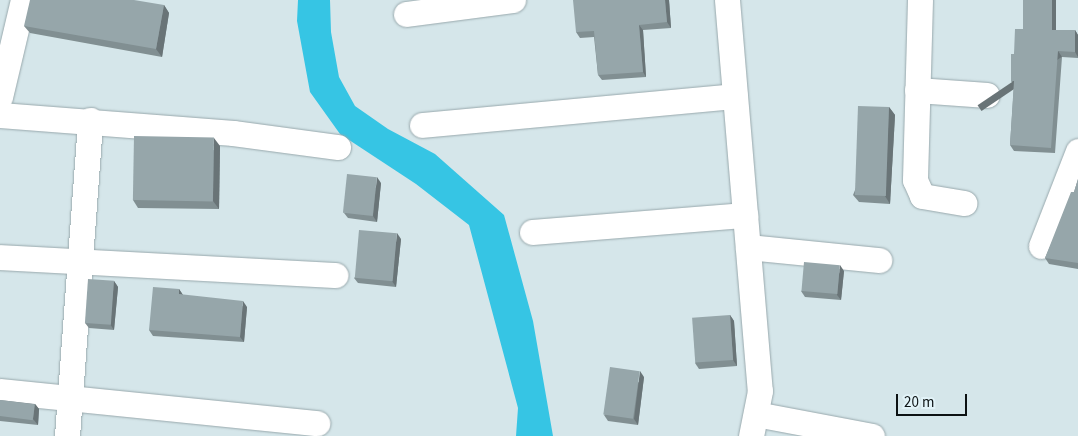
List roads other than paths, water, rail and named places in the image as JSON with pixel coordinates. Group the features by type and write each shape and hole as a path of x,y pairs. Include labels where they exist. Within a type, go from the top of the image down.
{"street":[{"path":"0,97 22,0"},
{"path":"406,14 464,3 513,0"},
{"path":"727,0 760,391 754,425 872,436"},
{"path":"920,0 915,180 918,190 932,199 964,203"},
{"path":"917,90 987,95"},
{"path":"422,125 735,96"},
{"path":"0,114 90,120 338,147"},
{"path":"67,436 82,261 90,120"},
{"path":"1041,246 1078,151"},
{"path":"532,232 745,215"},
{"path":"748,247 879,260"},
{"path":"0,257 336,275"},
{"path":"0,391 317,423"}],"water":[{"path":"298,0 330,0 331,32 339,77 355,106 388,129 435,154 504,215 533,321 553,436 516,436 518,408 469,225 416,184 340,134 310,92 297,21"}]}
